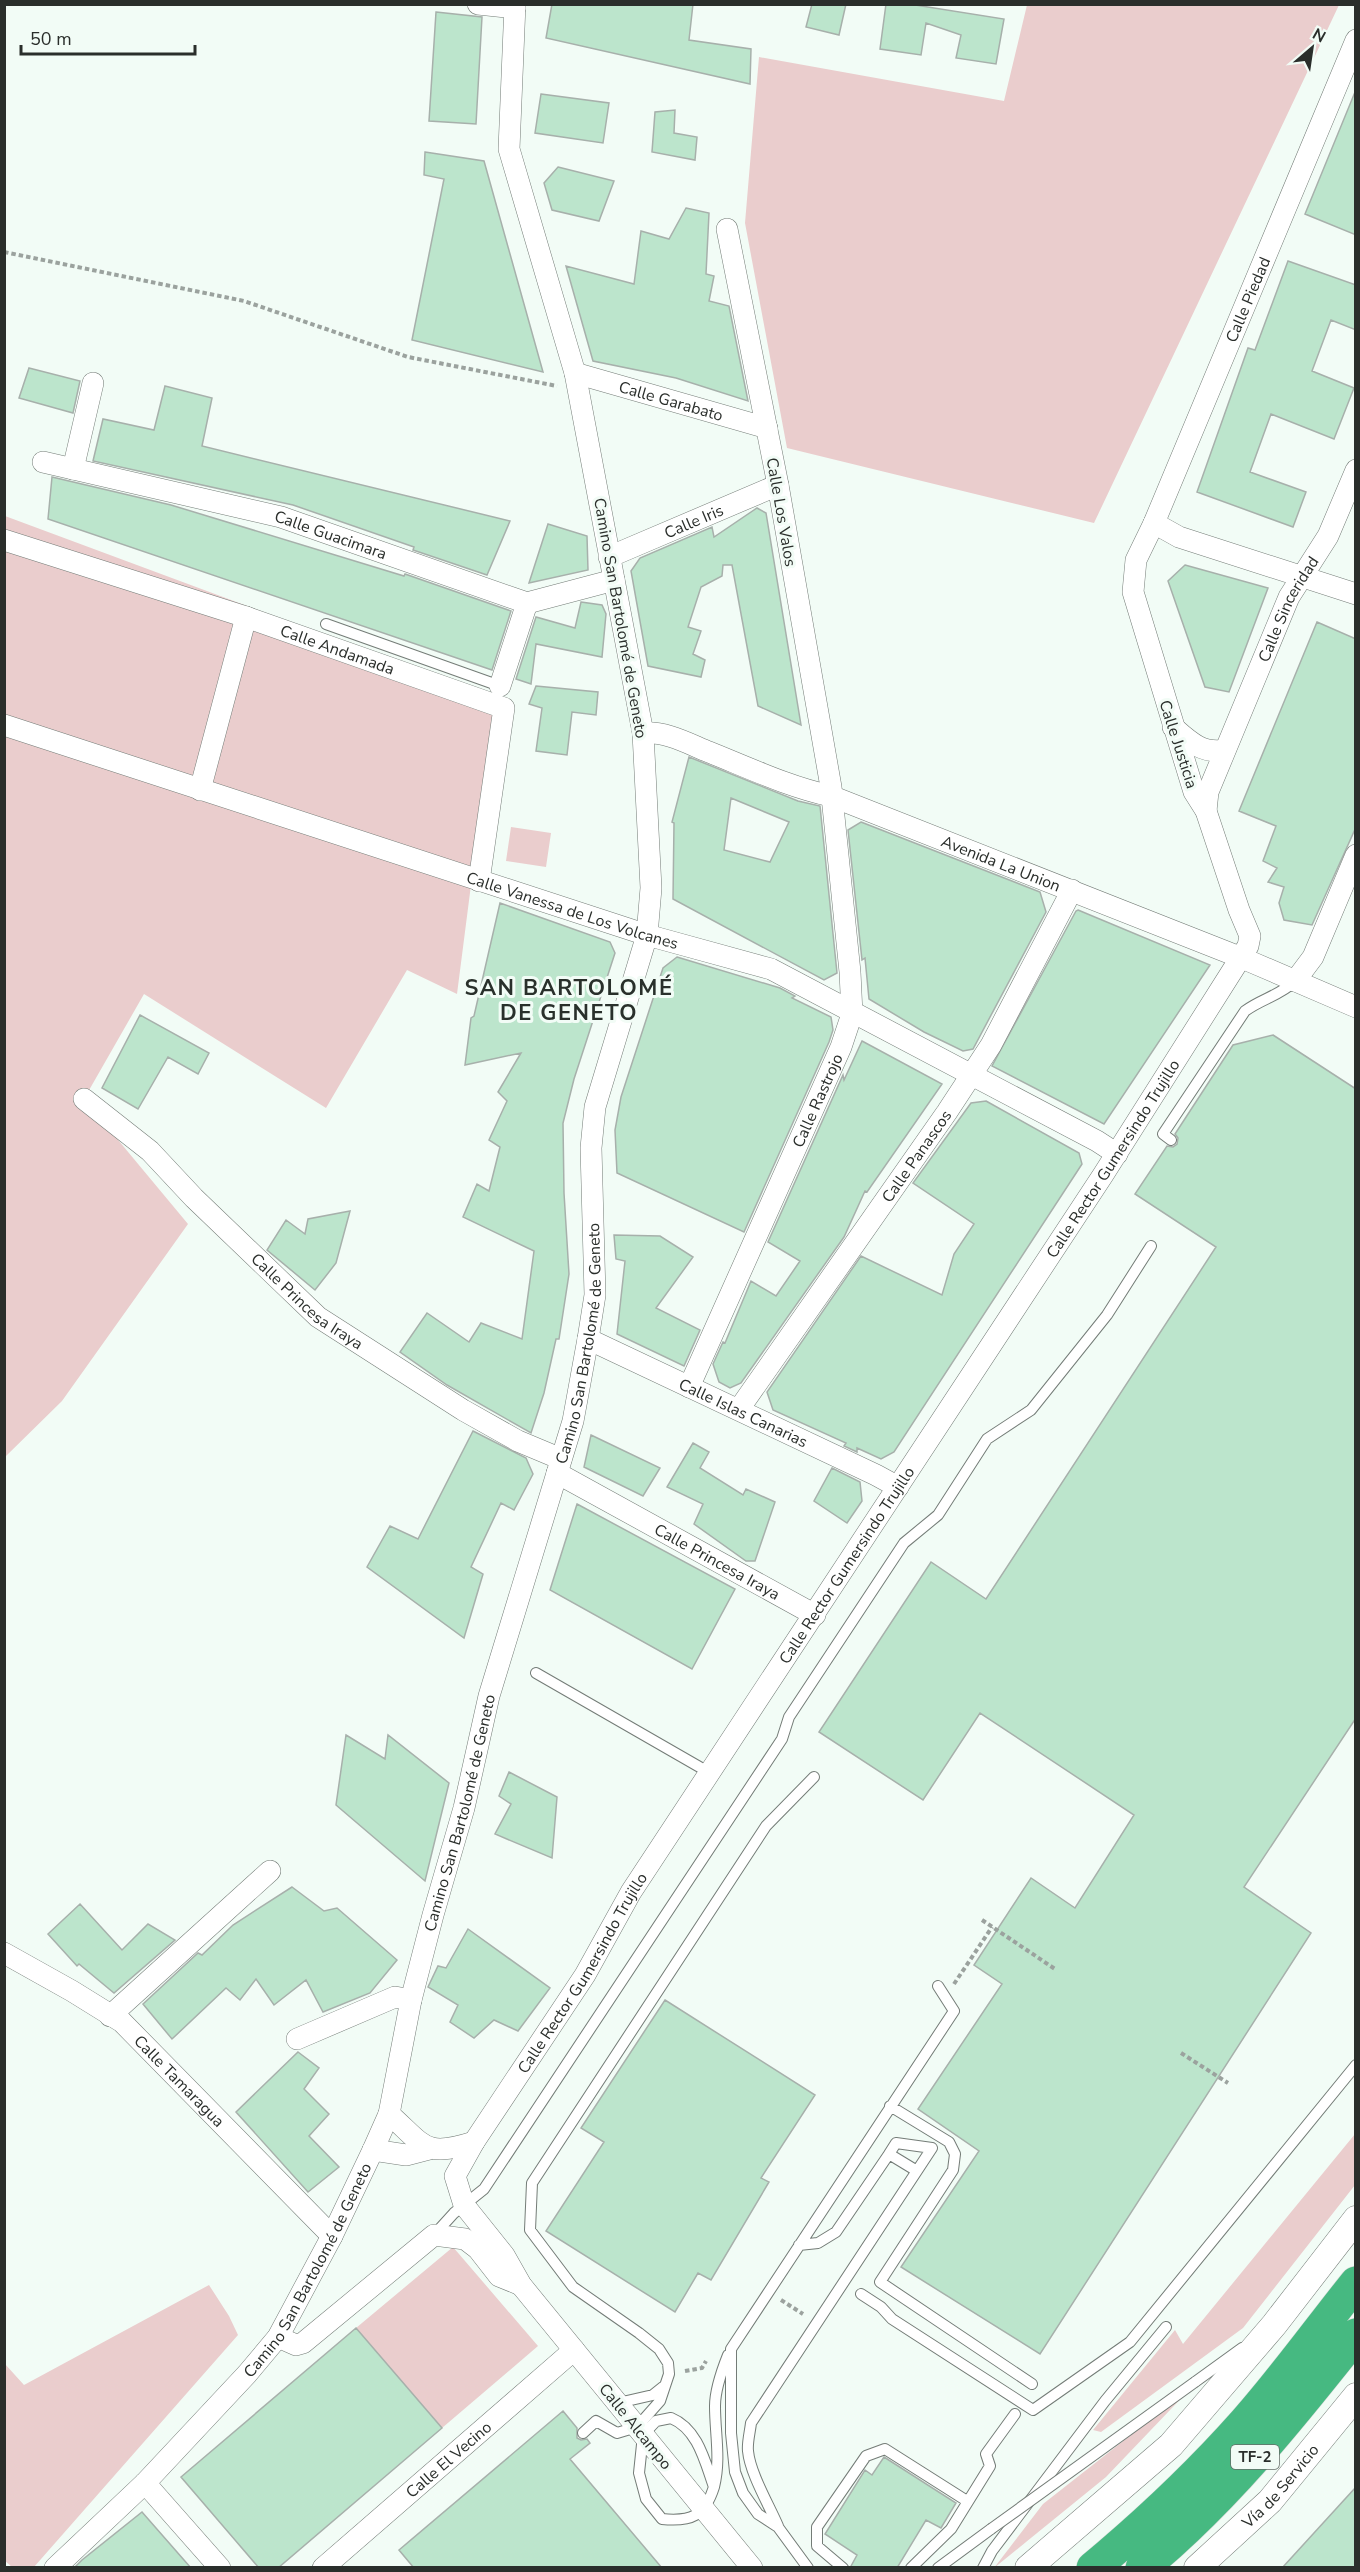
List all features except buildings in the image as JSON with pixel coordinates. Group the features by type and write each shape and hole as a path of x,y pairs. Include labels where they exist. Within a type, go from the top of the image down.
{"highway":[{"name":"TF-2","path":"1093,2568 1132,2536 1179,2492 1245,2422 1356,2283"},
{"name":"TF-2","path":"1142,2568 1235,2480 1311,2393 1356,2335"}],"street":[{"path":"478,4 515,6"},
{"name":"Camino San Bartolomé de Geneto","path":"55,2568 145,2483 247,2374 278,2337 332,2236 374,2150 389,2114 411,2000 464,1808 489,1696 573,1421 588,1339 595,1294 591,1148 595,1107 647,935 651,888 643,733 577,381 509,149 515,6"},
{"name":"Calle Piedad","path":"1136,560 1154,523 1356,40"},
{"name":"Calle Los Valos","path":"727,229 778,485 831,796"},
{"name":"Calle Garabato","path":"577,381 767,428"},
{"path":"73,469 93,383"},
{"name":"Calle Guacimara","path":"43,462 281,517 527,603"},
{"name":"Calle Sinceridad","path":"1206,811 1208,792 1289,597 1328,536 1356,470"},
{"name":"Calle Iris","path":"609,557 778,485"},
{"path":"1154,523 1179,537 1356,594"},
{"name":"Calle Andamada","path":"4,540 246,617 504,708 479,881"},
{"name":"Calle Justicia","path":"1136,560 1133,592 1173,727 1194,792 1206,811 1250,936"},
{"path":"500,686 527,603 614,580"},
{"path":"200,790 246,617"},
{"name":"Calle Vanessa de Los Volcanes","path":"4,725 647,935 771,969 852,1014 1097,1141 1117,1154"},
{"path":"1173,727 1195,747 1214,752 1225,750"},
{"name":"Avenida La Union","path":"643,733 654,732 676,739 806,791 831,796 1214,946 1356,1007"},
{"name":"Calle Rastrojo","path":"689,1387 841,1047 852,1014 840,856 831,796"},
{"path":"1242,958 1250,936 1279,963 1293,980 1313,957 1356,855"},
{"name":"Calle Panascos","path":"739,1409 991,1045 1072,890"},
{"path":"1214,946 1224,942 1236,930 1239,910"},
{"name":"Calle Rector Gumersindo Trujillo","path":"455,2176 474,2142 585,1974 631,1893 1117,1154 1242,958"},
{"name":"Calle Princesa Iraya","path":"84,1099 150,1151 318,1317 463,1410 815,1615"},
{"name":"Calle Islas Canarias","path":"588,1339 739,1409 898,1487"},
{"path":"110,2016 270,1871"},
{"name":"Calle Tamaragua","path":"4,1953 72,1990 122,2022 332,2236"},
{"path":"297,2039 395,1997 411,2000"},
{"path":"389,2114 429,2149"},
{"path":"374,2150 406,2155 429,2149 443,2151 474,2142"},
{"name":"Calle Alcampo","path":"455,2176 464,2205 504,2256 521,2285 751,2567"},
{"path":"1028,2568 1171,2445 1274,2325 1356,2219"},
{"path":"278,2337 296,2345 303,2343 434,2235"},
{"name":"Calle Alcampo","path":"434,2235 465,2239 478,2249 499,2276 521,2285"},
{"name":"Calle El Vecino","path":"323,2568 574,2350"},
{"name":"Vía de Servicio","path":"1197,2568 1270,2500 1356,2396"},
{"path":"145,2483 220,2568"}],"lane":[{"path":"326,624 500,686"},
{"path":"1171,1140 1163,1134 1245,1011 1257,1001 1288,988 1293,980"},
{"path":"434,2235 491,2180 782,1739 789,1717 904,1543 938,1515 987,1439 1031,1410 1107,1315 1151,1246"},
{"path":"536,1673 710,1773"},
{"path":"814,1777 766,1826 532,2183 530,2230 573,2287 659,2349 668,2363 669,2374 660,2401 640,2431 639,2473 645,2499 662,2519 684,2521 704,2509 714,2487 719,2468 715,2403 722,2371 731,2349 954,2010 938,1986"},
{"path":"861,2294 881,2307 892,2319 1033,2410 1130,2342 1356,2065"},
{"path":"891,2106 949,2142 955,2154 953,2170 880,2282 1032,2384"},
{"path":"800,2244 818,2243 836,2232 896,2144 932,2148 752,2423 748,2451 757,2482 778,2527 808,2568"},
{"path":"889,2154 917,2171"},
{"path":"938,2568 1274,2325"},
{"path":"983,2568 992,2551 1105,2401 1166,2327"},
{"path":"731,2349 731,2433 735,2472 742,2493 758,2514 778,2527"},
{"path":"618,2403 653,2396 666,2385"},
{"path":"911,2568 951,2529 990,2466 986,2454 1015,2414"},
{"path":"583,2433 596,2421 617,2433 640,2431 660,2420 671,2418 682,2423 698,2444 714,2487"},
{"path":"843,2568 817,2546 817,2527 866,2456 885,2449 967,2501"}],"path":[{"path":"4,252 244,301 408,357 577,381"},
{"path":"982,1920 1055,1969"},
{"path":"1181,2053 1228,2083"},
{"path":"768,2292 816,2323"}],"shaded area":[{"path":"1027,5 1339,5 1094,523 787,448 745,223 759,57 1004,101"},
{"path":"5,516 495,698 457,994 407,970 326,1108 144,994 84,1099 188,1224 62,1401 5,1457"},
{"path":"511,827 551,833 546,867 506,861"},
{"path":"1355,2134 1355,2185 1243,2328 1101,2432 1093,2430 1175,2330 1183,2344"},
{"path":"453,2247 538,2346 442,2428 356,2328"},
{"path":"209,2285 238,2335 34,2567 12,2567 4,2560 5,2364 24,2385"},
{"path":"1192,2387 1106,2477 994,2568 1043,2504"}],"district":[{"name":"SAN BARTOLOMÉ DE GENETO","path":"569,1000"}]}
